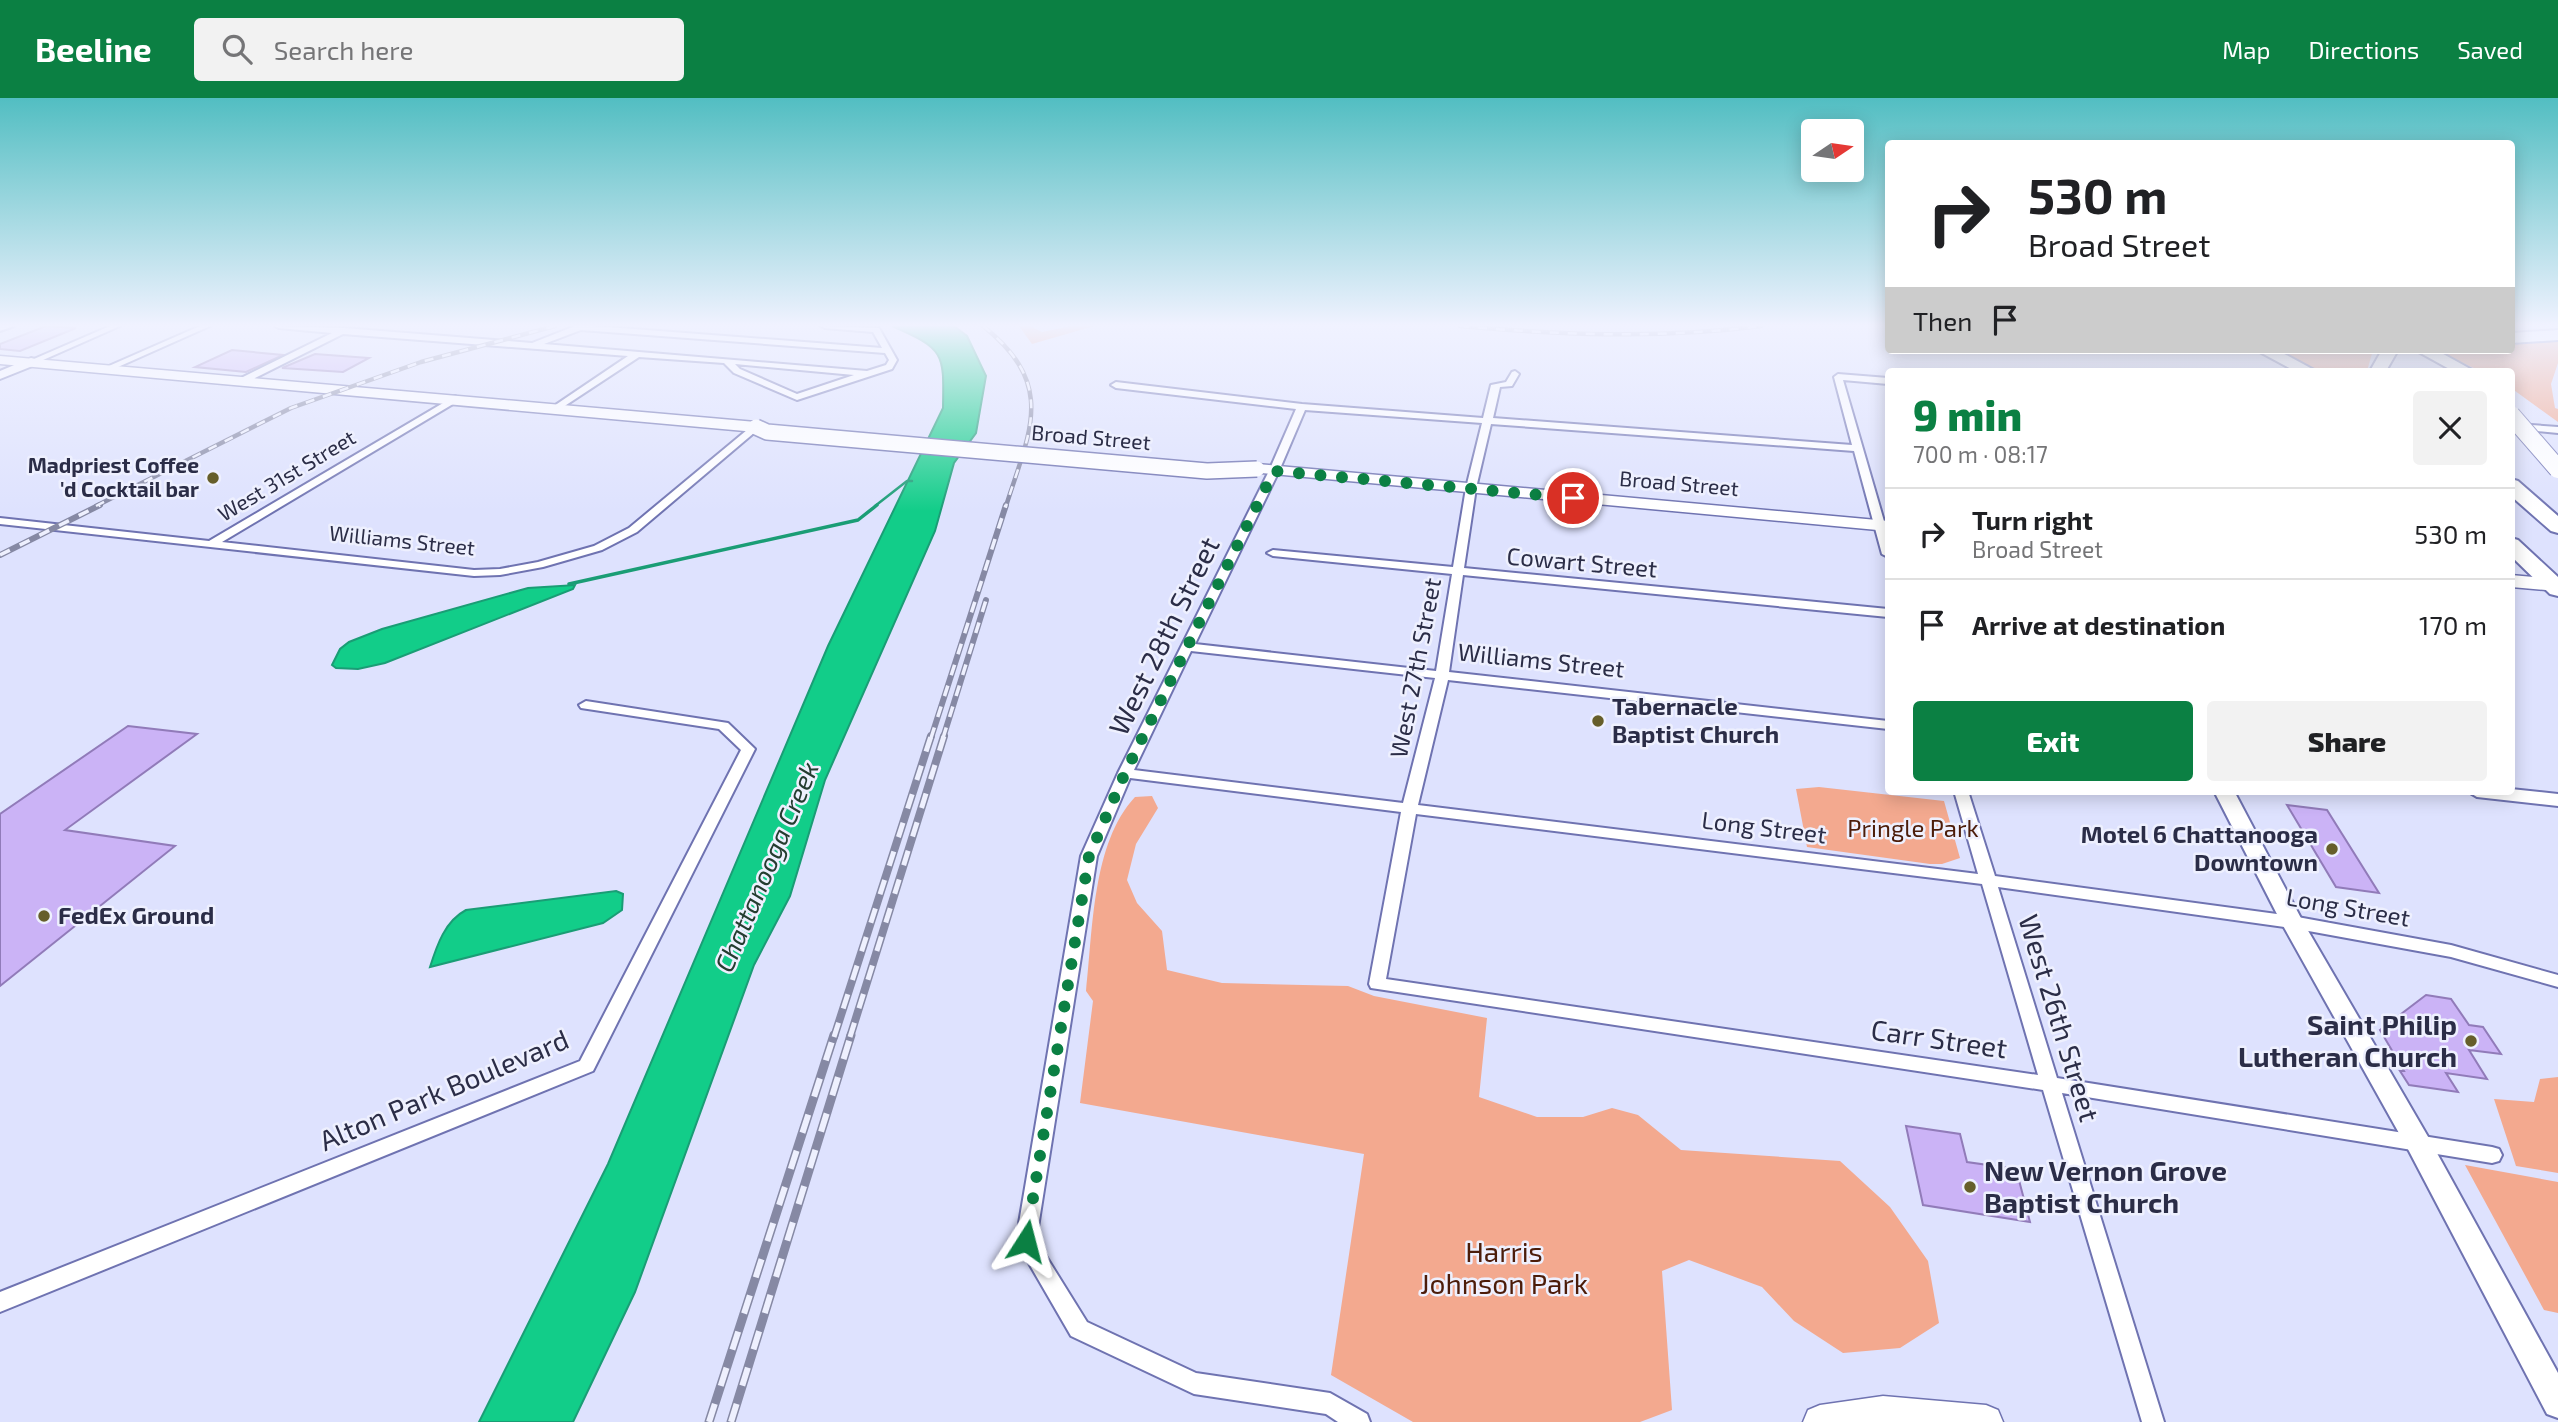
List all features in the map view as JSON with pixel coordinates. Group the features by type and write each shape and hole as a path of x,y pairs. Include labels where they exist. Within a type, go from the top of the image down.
{"highway":[{"path":"2515,401 2542,421 2558,439"},
{"path":"2515,420 2558,469"},
{"path":"2515,488 2558,527"},
{"path":"2515,548 2556,586"}],"main road":[{"name":"Broad Street","path":"329,388 755,427 768,432 1073,460 1207,471 1265,470 1884,525"},
{"path":"2515,581 2556,586"},
{"path":"1820,1422 1882,1413 1986,1422"}],"street":[{"path":"557,408 587,388"},
{"path":"776,388 797,397 825,388"},
{"path":"1140,388 1302,407 1858,448"},
{"name":"West 27th Street","path":"1377,984 1409,810 1442,676 1471,488 1495,388"},
{"path":"1841,388 1884,525"},
{"name":"West 31st Street","path":"211,544 454,399"},
{"name":"West 28th Street","path":"1302,407 1265,470 1188,647 1125,773 1089,856 1026,1241 1079,1329 1194,1383 1329,1404 1359,1422"},
{"name":"Williams Street","path":"0,521 474,573 500,572 539,565 598,548 634,530 755,427"},
{"path":"2515,427 2558,430"},
{"name":"Cowart Street","path":"1273,553 1885,613"},
{"name":"Williams Street","path":"1188,647 1885,725"},
{"name":"Alton Park Boulevard","path":"0,1302 587,1066 748,749 723,726 586,705"},
{"name":"Long Street","path":"1125,773 1988,880 2292,922 2451,951 2558,981"},
{"name":"West 26th Street","path":"1962,795 2153,1422"},
{"path":"2226,795 2292,922 2418,1143 2558,1403"},
{"path":"2513,795 2558,800"},
{"name":"Carr Street","path":"1377,984 2050,1084 2492,1155"}],"green space":[{"path":"2515,388 2552,388 2555,408 2558,409 2558,422 2515,391"},
{"name":"Pringle Park","path":"1819,787 1944,801 1960,858 1942,864 1930,864 1807,847 1796,789"},
{"name":"Harris Johnson Park","path":"1152,796 1158,808 1136,844 1127,880 1137,903 1162,931 1167,970 1222,983 1348,986 1374,996 1487,1018 1479,1097 1537,1117 1583,1117 1612,1108 1638,1115 1681,1150 1840,1161 1890,1207 1928,1261 1939,1323 1900,1348 1843,1353 1794,1321 1762,1287 1689,1260 1662,1271 1672,1410 1640,1422 1413,1422 1331,1375 1364,1154 1080,1103 1093,1001 1086,991 1093,915 1102,863 1121,816 1135,797"},
{"path":"2558,1077 2558,1173 2516,1166 2494,1099 2534,1102 2540,1079"},
{"path":"2465,1165 2558,1182 2558,1313 2544,1310"}],"water":[{"name":"Chattanooga Creek","path":"943,388 984,388 976,433 954,463 935,531 825,780 790,896 754,965 635,1292 573,1422 479,1422 608,1164 828,646 943,408"},
{"path":"575,585 573,589 385,663 358,669 336,668 332,665 340,649 349,642 382,629 528,588"},
{"path":"616,891 623,894 622,910 603,923 430,967 447,927 466,910"}],"building":[{"name":"FedEx Ground","path":"128,726 197,734 65,830 175,846 0,986 0,814"},
{"name":"Motel 6 Chattanooga Downtown","path":"2287,805 2327,810 2379,893 2336,887"},
{"name":"Saint Philip Lutheran Church","path":"2426,995 2451,999 2469,1025 2483,1027 2501,1054 2469,1050 2487,1079 2446,1073 2458,1092 2409,1085 2400,1071 2404,1071 2380,1030"},
{"name":"New Vernon Grove Baptist Church","path":"1906,1126 1960,1134 1967,1162 2016,1169 2030,1222 1923,1205"}],"waterway":[{"path":"875,506 907,481 912,481"},
{"path":"569,584 858,520 877,505"}],"railway":[{"path":"96,506 291,408 348,388"},
{"path":"1006,506 1029,431 1031,410 1029,388"},
{"path":"0,555 100,505"},
{"path":"931,738 1006,505"},
{"path":"943,738 986,600"},
{"path":"834,1037 931,736"},
{"path":"850,1037 944,736"},
{"path":"709,1422 834,1035"},
{"path":"731,1422 851,1035"}],"place":[{"name":"Madpriest Coffee 'd Cocktail bar","path":"213,478"},
{"name":"Tabernacle Baptist Church","path":"1598,721"},
{"name":"Motel 6 Chattanooga Downtown","path":"2332,849"},
{"name":"FedEx Ground","path":"44,916"},
{"name":"Saint Philip Lutheran Church","path":"2471,1041"},
{"name":"New Vernon Grove Baptist Church","path":"1970,1187"}],"route":[{"path":"1026,1241 1089,856 1125,773 1274,471 1573,498"}]}
